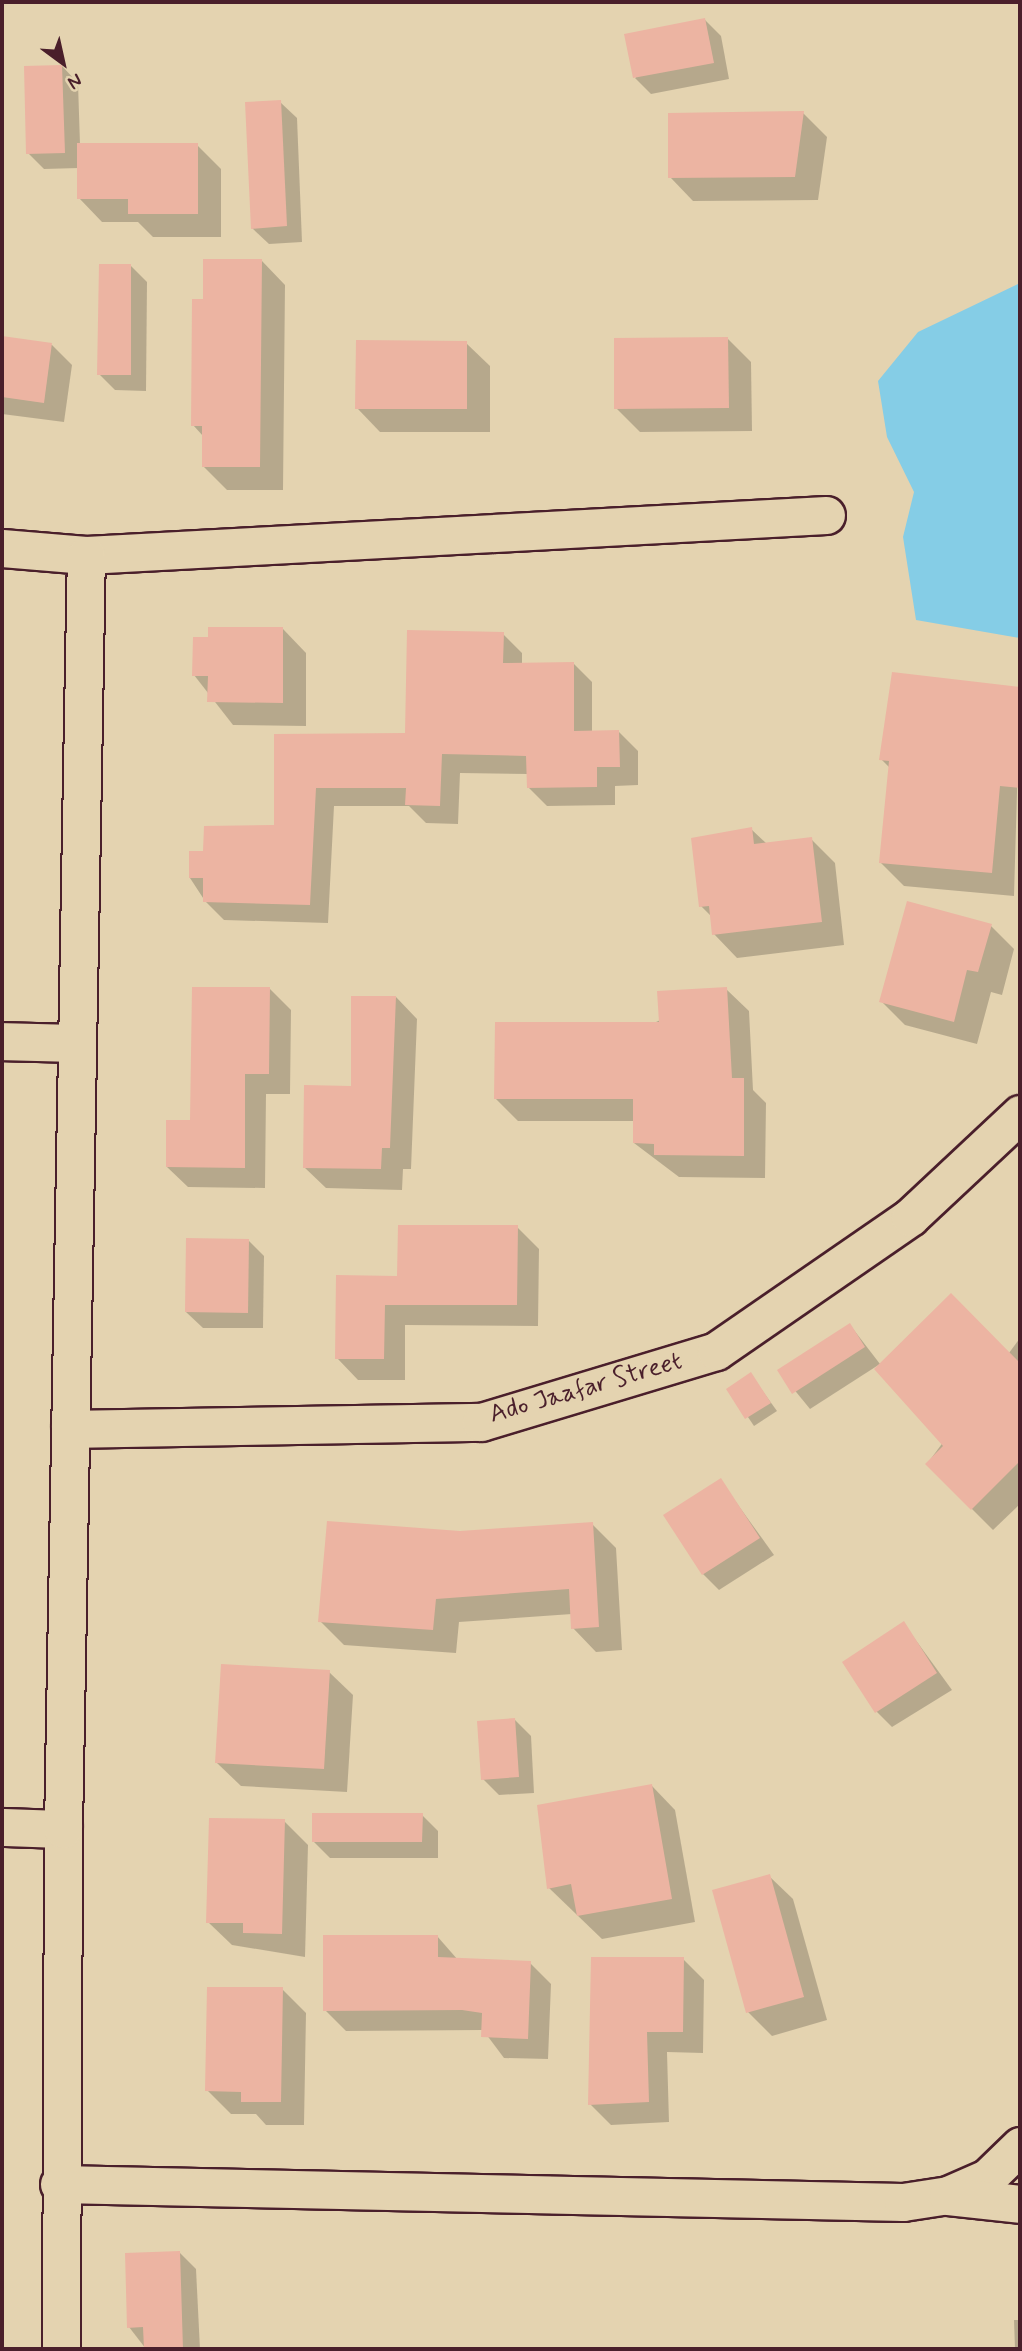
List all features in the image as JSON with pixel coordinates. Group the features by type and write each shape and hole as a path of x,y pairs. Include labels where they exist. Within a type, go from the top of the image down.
{"street":[{"path":"2,548 86,555 826,515"},
{"path":"61,2349 59,2184 63,1829 86,555"},
{"path":"2,1041 76,1043"},
{"name":"Ado Jaafar Street","path":"70,1429 481,1422 716,1351 910,1217 1020,1114"},
{"path":"2,1827 63,1829"},
{"path":"948,2196 987,2178 1020,2146"},
{"path":"59,2184 903,2202 948,2196 1020,2204"}],"water":[{"path":"1020,283 1020,638 916,620 903,537 914,492 887,437 878,381 918,332"}],"building":[{"path":"705,18 714,63 633,78 624,34"},
{"path":"62,65 65,153 26,154 24,66"},
{"path":"281,100 287,226 251,229 245,102"},
{"path":"804,111 795,177 668,178 668,113"},
{"path":"77,143 198,143 198,214 128,214 128,199 77,199"},
{"path":"203,259 262,259 260,467 202,467 202,426 191,426 192,299 203,299"},
{"path":"99,264 131,264 131,375 97,375"},
{"path":"2,336 52,343 44,403 2,397"},
{"path":"728,337 729,408 614,409 614,338"},
{"path":"356,340 467,341 467,409 355,409"},
{"path":"208,627 283,627 283,703 207,702 208,676 192,676 193,637 208,637"},
{"path":"407,630 504,632 503,663 574,662 574,731 619,730 620,767 597,767 597,787 527,788 526,756 442,754 440,806 405,805 406,788 316,788 310,905 203,902 203,878 189,878 189,851 203,851 204,826 274,825 274,734 405,733"},
{"path":"892,672 1020,687 1020,788 1000,786 992,873 879,863 889,761 879,760"},
{"path":"752,827 754,844 812,837 822,922 712,935 709,906 699,907 691,838"},
{"path":"907,901 992,924 978,972 967,970 954,1022 879,1002"},
{"path":"192,987 270,987 269,1074 245,1074 245,1168 166,1167 166,1120 190,1120"},
{"path":"727,987 732,1078 744,1078 744,1156 654,1155 654,1144 633,1143 633,1099 494,1099 495,1022 659,1022 657,991"},
{"path":"351,996 396,996 390,1148 382,1148 381,1169 303,1168 304,1085 351,1086"},
{"path":"398,1225 518,1225 517,1305 385,1305 384,1359 335,1359 336,1275 397,1276"},
{"path":"186,1238 249,1239 248,1313 185,1312"},
{"path":"951,1293 1020,1363 1020,1461 971,1510 925,1464 943,1446 874,1369"},
{"path":"850,1323 865,1347 792,1394 777,1370"},
{"path":"751,1372 771,1403 745,1419 726,1389"},
{"path":"721,1478 760,1538 702,1575 663,1515"},
{"path":"327,1521 460,1531 593,1522 599,1627 571,1629 569,1589 436,1599 433,1630 318,1622"},
{"path":"904,1621 937,1673 875,1713 842,1662"},
{"path":"221,1664 330,1670 324,1769 215,1763"},
{"path":"515,1718 519,1777 481,1780 477,1721"},
{"path":"652,1784 672,1899 577,1916 571,1884 547,1889 537,1805"},
{"path":"312,1813 423,1813 422,1842 312,1842"},
{"path":"209,1818 285,1819 282,1934 243,1933 243,1923 206,1923"},
{"path":"770,1874 804,1997 746,2013 712,1890"},
{"path":"323,1935 438,1935 438,1957 531,1961 528,2039 481,2037 482,2013 462,2010 323,2011"},
{"path":"591,1957 684,1957 683,2032 647,2032 649,2102 588,2105"},
{"path":"207,1987 283,1987 281,2102 241,2102 241,2092 205,2091"},
{"path":"180,2251 183,2349 144,2349 143,2327 127,2328 125,2253"}]}
